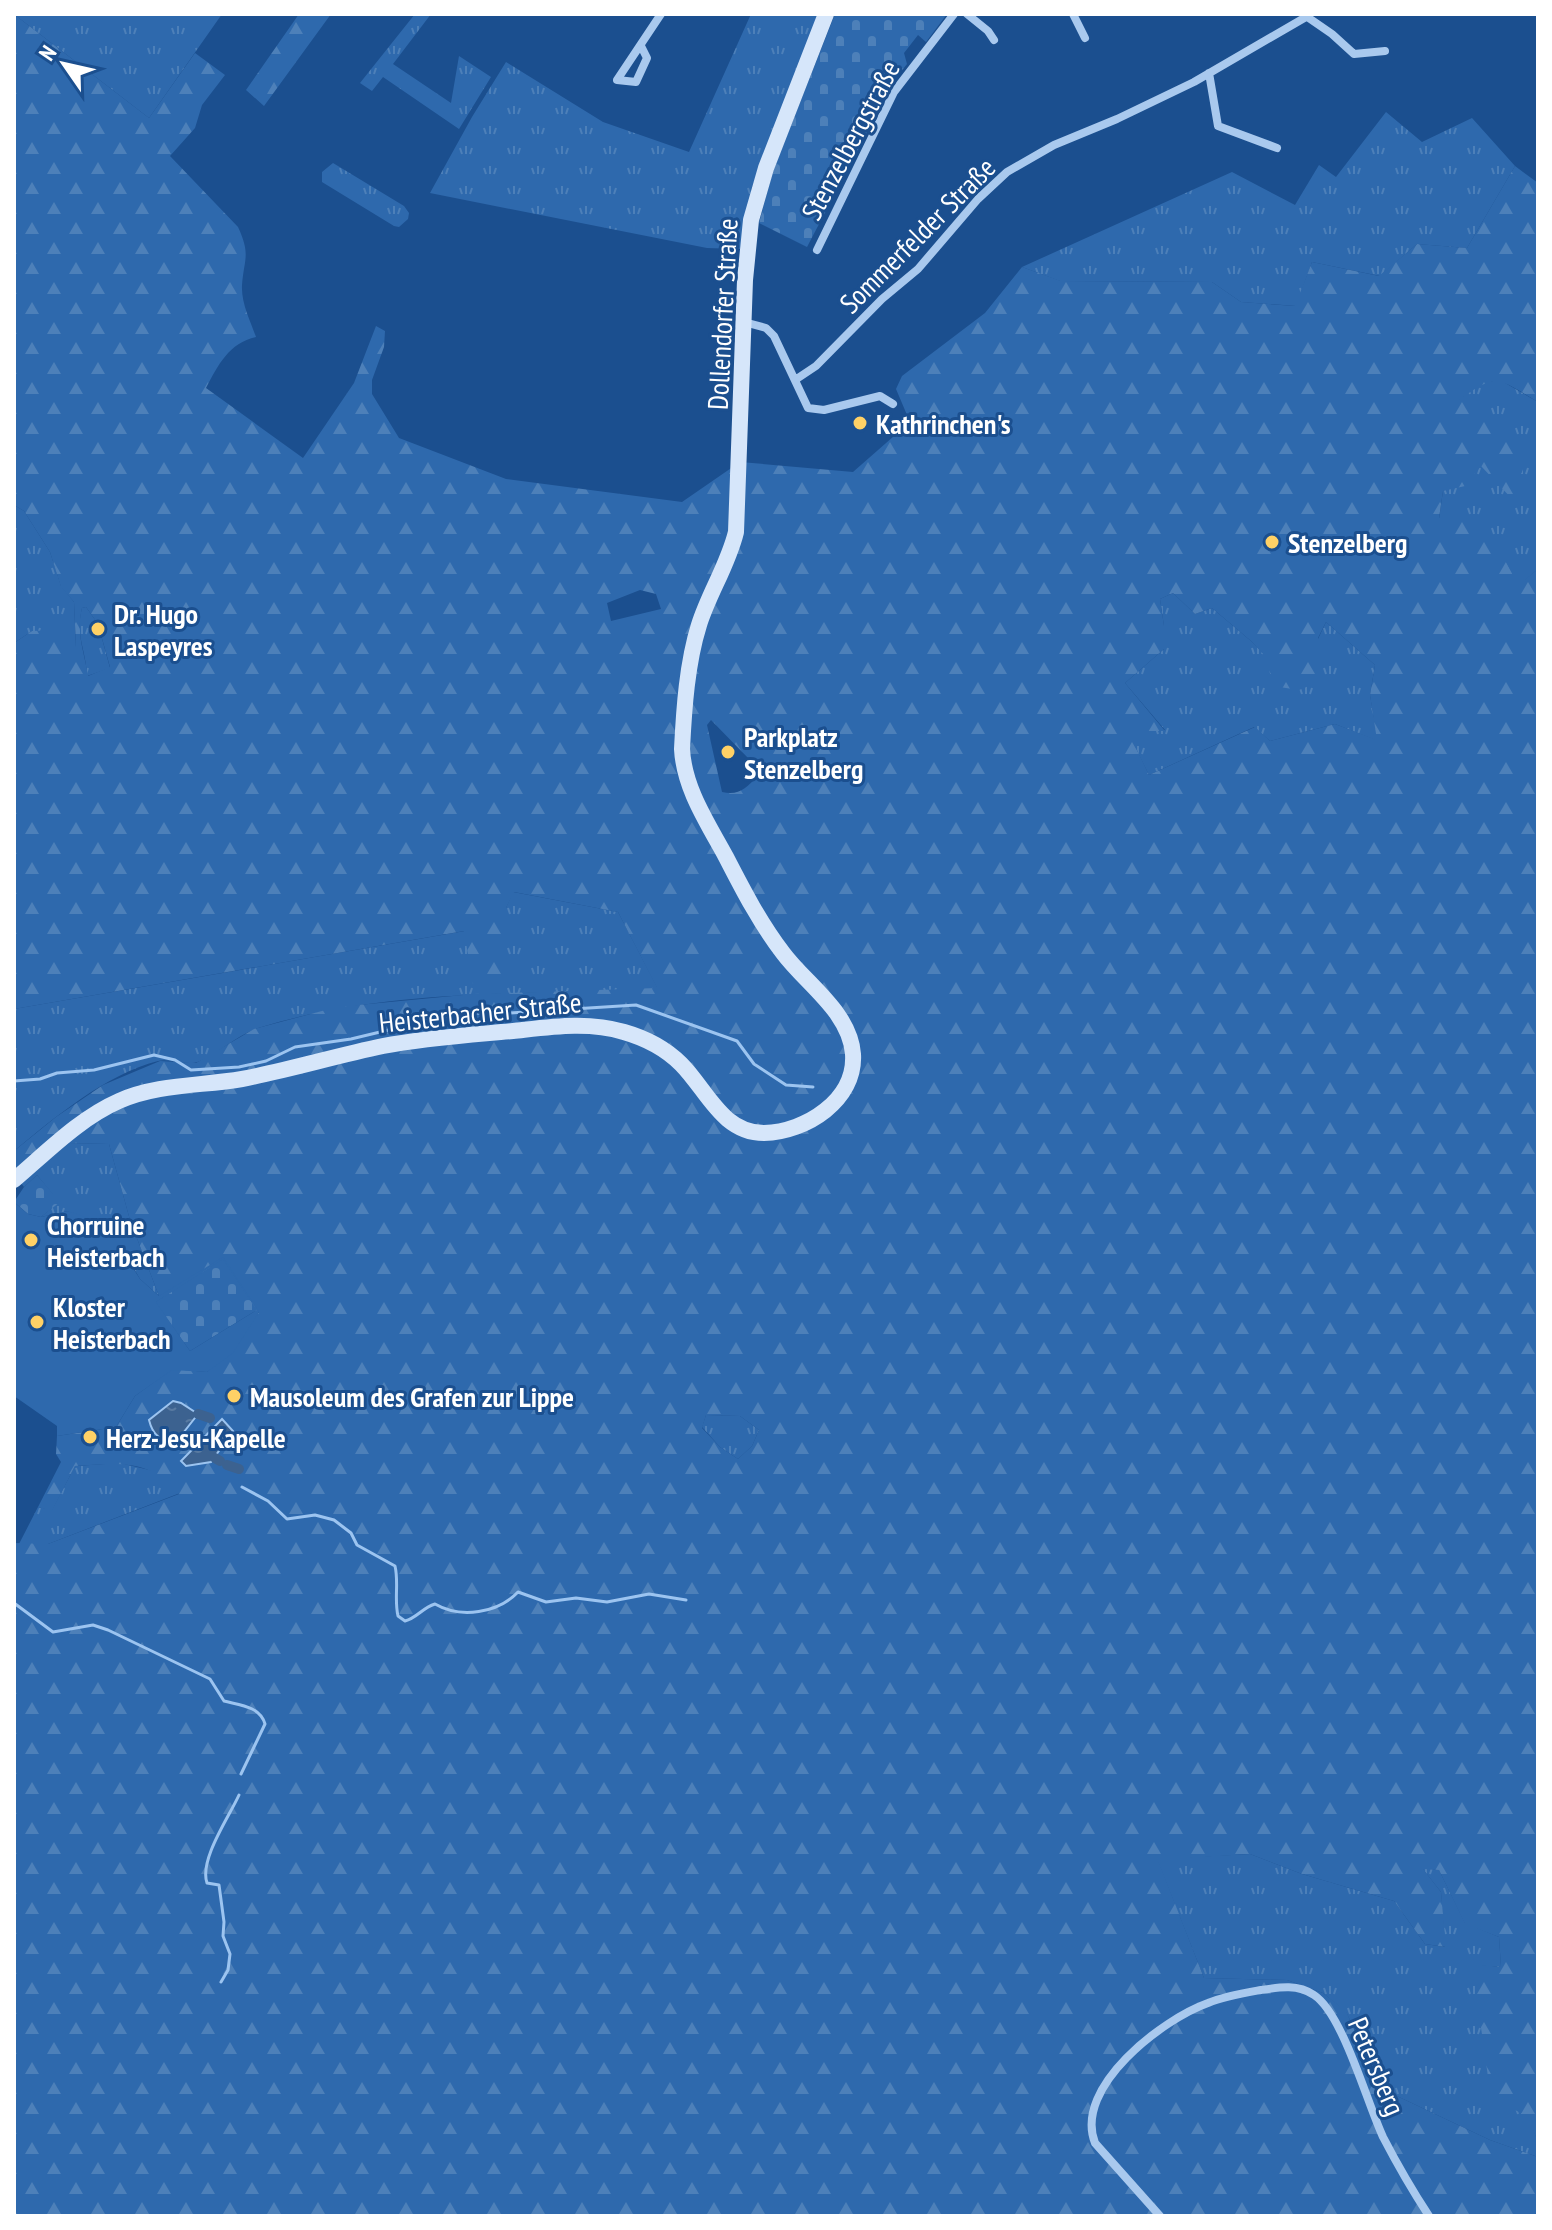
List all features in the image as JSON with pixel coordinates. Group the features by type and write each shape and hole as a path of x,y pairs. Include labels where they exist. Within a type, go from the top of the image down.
{"main road":[{"name":"Dollendorfer Straße","path":"739,487 748,243 756,197 826,14"},
{"name":"Heisterbacher Straße","path":"14,1180 95,1114 122,1099 145,1092 243,1079 386,1046 568,1026 610,1029 656,1046 682,1066 722,1115 741,1128 764,1133 782,1130 819,1115 831,1106 840,1096 851,1073 853,1052 845,1027 784,955 757,916 691,790 683,763 683,733 695,641 705,609 732,548 739,487"}],"street":[{"path":"641,46 647,58 636,82 617,80 661,14"},
{"name":"Stenzelbergstraße","path":"817,250 894,92 954,14"},
{"path":"967,14 994,40"},
{"path":"1073,14 1085,38"},
{"path":"1304,15 1354,54 1385,51"},
{"name":"Sommerfelder Straße","path":"795,380 816,366 882,299 918,269 978,199 1007,172 1054,145 1117,119 1209,73 1304,15"},
{"path":"1209,73 1218,126 1277,148"},
{"path":"744,322 766,328 774,336 808,408 824,410 880,396 893,404"},
{"name":"Petersberg","path":"1160,2216 1095,2143 1090,2132 1090,2121 1102,2091 1142,2041 1173,2020 1208,2003 1249,1992 1291,1987 1312,1994 1328,2010 1382,2134 1429,2216"}],"green space":[{"path":"16,14 222,14 149,118 15,15"},
{"path":"299,14 331,14 264,106 246,90"},
{"path":"415,14 431,14 393,64 451,103 459,56 491,77 459,129 383,77 372,91 360,83"},
{"path":"751,14 819,14 752,187 740,249 707,248 430,193 506,62 603,122 689,152"},
{"path":"835,14 947,14 926,42 918,35 904,53 907,64 895,79 807,247 759,223 773,171"},
{"path":"15,15 149,118 195,53 225,75 202,105 195,128 170,156 238,227 246,251 242,292 256,337 231,350 206,388 303,458 354,383 376,326 385,331 384,347 372,380 372,394 399,438 506,479 682,502 740,462 853,472 910,422 896,389 902,376 985,313 1022,267 1061,281 1212,282 1241,302 1295,306 1312,262 1379,276 1417,244 1467,248 1515,166 1538,183 1538,402 1498,382 1481,385 1458,401 1488,409 1527,457 1513,500 1481,466 1465,486 1443,491 1439,518 1463,520 1496,543 1518,585 1538,569 1538,2142 1527,2116 1491,2098 1472,1964 1501,1967 1499,1937 1465,1924 1439,1870 1423,1869 1441,1892 1446,1947 1425,1944 1394,1901 1302,1874 1250,1854 1158,1860 1204,1978 1287,1980 1323,1993 1346,2011 1380,2088 1490,2140 1538,2157 1538,2216 14,2216 14,1543 48,1544 179,1494 157,1474 132,1465 75,1466 52,1511 38,1507 61,1462 56,1454 57,1436 116,1427 135,1396 172,1369 207,1372 259,1312 159,1296 130,1220 109,1144 69,1143 59,1133 14,1170 14,1151 103,1085 160,1061 196,1063 254,1029 337,1007 474,994 657,988 618,912 514,892 506,908 506,978 473,984 464,931 14,1009 14,643 32,631 55,630 76,647 74,602 61,587 50,552 24,511 14,505","holes":["640,590 656,594 661,609 611,621 607,603","1173,593 1195,614 1212,608 1266,657 1273,686 1299,690 1319,682 1326,663 1318,638 1326,622 1375,665 1370,695 1377,740 1335,724 1270,741 1255,727 1149,775 1128,731 1165,731 1125,683 1164,649 1160,599","86,607 98,624 110,667 88,676 80,618 82,608","711,720 749,759 758,776 742,790 722,792 707,725","706,1415 740,1416 759,1430 752,1446 738,1459 720,1447 702,1428","221,1419 233,1431 215,1458 181,1460"]},
{"path":"1386,112 1422,142 1472,118 1515,166 1467,248 1417,244 1380,276 1312,262 1296,306 1241,302 1212,282 1060,281 1022,267 1232,172 1295,205 1319,165 1336,177"},
{"path":"333,163 404,206 409,213 408,219 399,227 394,226 322,182 322,172"},
{"path":"1500,380 1538,402 1538,569 1518,586 1439,519 1443,491 1481,465 1513,499 1457,401 1481,383"},
{"path":"14,505 24,511 50,552 61,586 74,602 76,648 32,631 14,643"},
{"path":"1173,593 1195,614 1212,608 1266,656 1318,639 1326,622 1375,665 1370,695 1378,741 1335,724 1270,741 1254,727 1149,775 1127,731 1165,730 1125,683 1164,649 1160,599"},
{"path":"86,607 98,624 110,668 87,676 80,635 82,608"},
{"path":"513,892 618,912 658,989 456,996 356,1006 307,1015 250,1031 200,1061 158,1061 119,1076 82,1098 14,1151 14,1009 465,931 506,978 506,908"},
{"path":"69,1143 109,1144 130,1220 159,1296 140,1279 126,1255 68,1211 41,1217 59,1202 37,1175 24,1187 21,1183"},
{"path":"37,1175 60,1202 41,1217 28,1214 14,1202"},
{"path":"14,1202 28,1214 41,1217 68,1211 96,1221 112,1235 140,1279 159,1296 223,1257 259,1312 233,1353 207,1372 172,1370 135,1396 116,1427 57,1436 57,1426 14,1396","holes":["223,1259 257,1310 190,1351 156,1302"]},
{"path":"223,1259 257,1310 190,1351 155,1302"},
{"path":"706,1415 740,1416 759,1430 752,1446 738,1459 720,1447 702,1427"},
{"path":"120,1463 158,1472 180,1493 48,1544 19,1544 38,1507 52,1510 75,1466"},
{"path":"1250,1854 1302,1874 1394,1901 1425,1944 1445,1947 1441,1892 1422,1868 1439,1870 1465,1923 1499,1937 1501,1967 1473,1965 1538,2142 1538,2157 1490,2140 1380,2088 1371,2062 1346,2012 1323,1993 1287,1980 1204,1978 1157,1859"}],"water":[{"path":"173,1401 198,1414 176,1442 158,1436 149,1420"},
{"path":"222,1419 233,1431 211,1462 186,1466 181,1461"}],"waterway":[{"path":"14,1081 94,1070 154,1055 175,1060 191,1070 239,1067 266,1061 295,1047 351,1039 459,1013 636,1005 737,1041 754,1064 786,1085 813,1087"},
{"path":"198,1414 210,1418"},
{"path":"215,1458 220,1461"},
{"path":"227,1465 239,1469"},
{"path":"242,1487 268,1501 287,1519 315,1515 334,1520 351,1533 357,1545 395,1566 398,1616 405,1621 435,1604 445,1609 479,1612 500,1605 518,1592 546,1602 576,1598 607,1602 649,1594 686,1600"},
{"path":"14,1603 53,1632 93,1625 108,1630 210,1679 224,1701 259,1713 265,1724 241,1774"},
{"path":"221,1982 228,1970 230,1954 223,1936 219,1885 207,1883 207,1863 239,1795"}],"place":[{"name":"Kathrinchen's","path":"860,423"},
{"name":"Stenzelberg","path":"1272,542"},
{"name":"Dr. Hugo Laspeyres","path":"98,629"},
{"name":"Parkplatz Stenzelberg","path":"728,752"},
{"name":"Chorruine Heisterbach","path":"31,1240"},
{"name":"Kloster Heisterbach","path":"37,1322"},
{"name":"Mausoleum des Grafen zur Lippe","path":"234,1396"},
{"name":"Herz-Jesu-Kapelle","path":"90,1437"}]}
